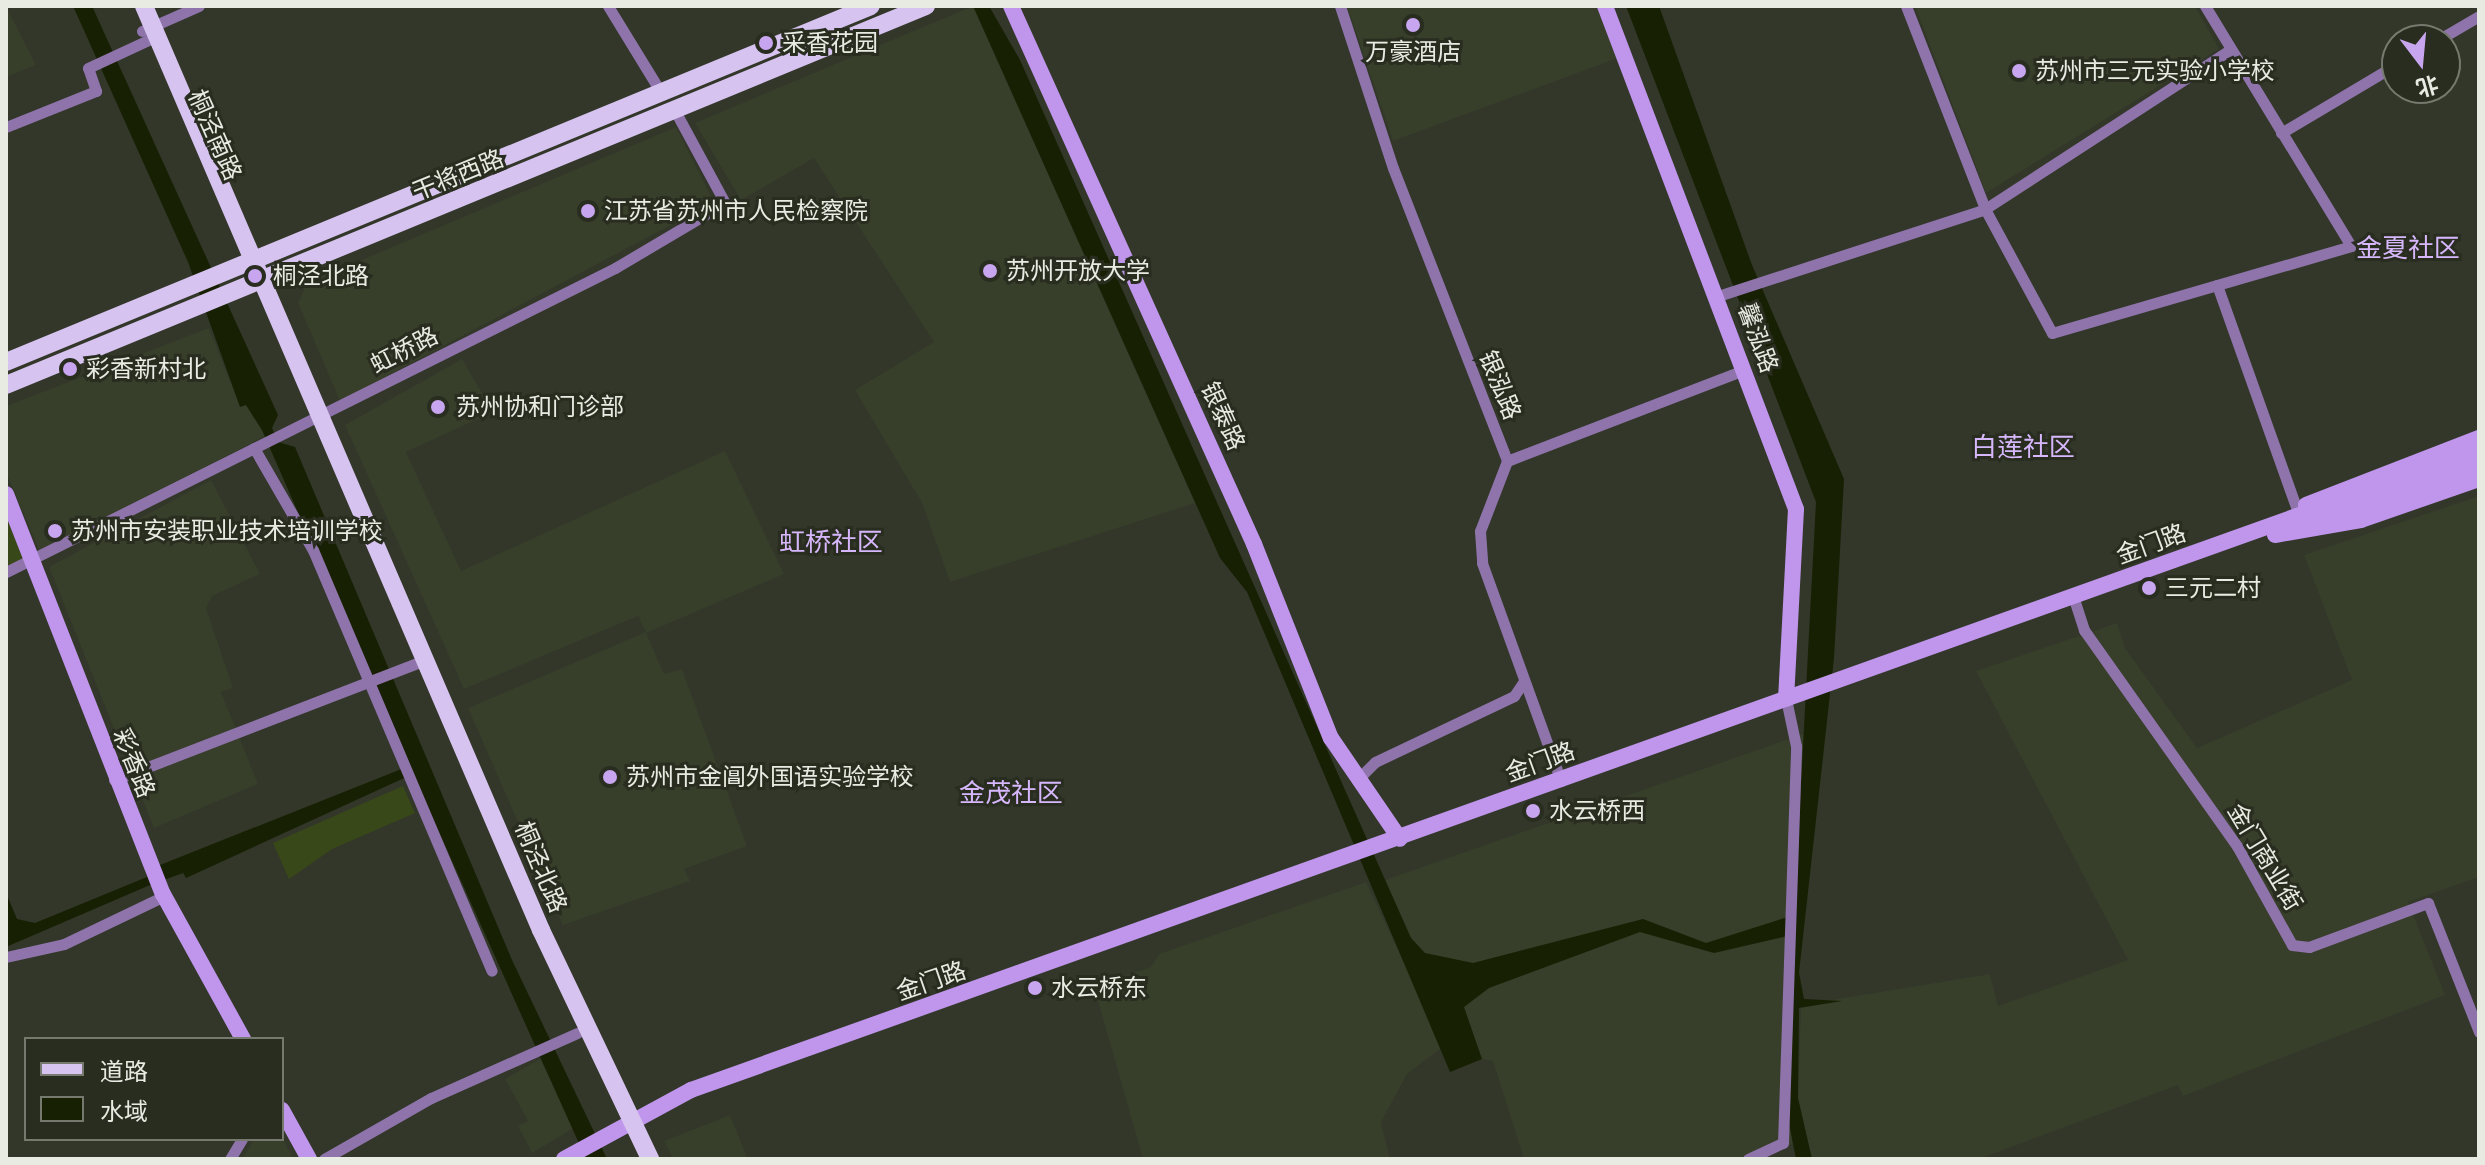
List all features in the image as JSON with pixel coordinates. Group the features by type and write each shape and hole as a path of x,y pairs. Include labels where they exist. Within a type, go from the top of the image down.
{"main road":[{"name":"桐泾南路","path":"131,6 150,34 260,282"},
{"name":"桐泾南路","path":"144,6 150,34"},
{"name":"干将西路","path":"6,362 871,6"},
{"name":"干将西路","path":"6,385 926,6"},
{"name":"银泰路","path":"1011,6 1254,544 1331,738 1400,839"},
{"name":"馨泓路","path":"1605,6 1724,294 1744,370 1796,509 1787,704"},
{"name":"桐泾北路","path":"260,282 637,1159"},
{"name":"桐泾北路","path":"320,418 417,663 577,1033 623,1125 650,1159"},
{"path":"2274,531 2297,510 2479,438"},
{"name":"金门路","path":"569,1156 623,1125 1806,696 2360,500 2479,451"},
{"name":"金门路","path":"2360,500 2479,464"},
{"path":"2274,531 2361,520 2476,485"},
{"name":"彩香路","path":"6,494 114,780 164,895 242,1037"},
{"name":"金门路","path":"1379,853 1400,839 1787,704"},
{"path":"284,1114 309,1159"}],"street":[{"path":"6,127 96,91 88,68 117,55 199,6"},
{"path":"608,6 662,94"},
{"name":"银泓路","path":"1340,6 1393,168 1507,461"},
{"path":"1906,6 1985,209 2052,333 2351,246 2205,6"},
{"path":"2461,27 2479,16"},
{"path":"1724,294 1985,209 2230,50"},
{"path":"2281,133 2381,74"},
{"name":"虹桥路","path":"6,572 32,563 615,268 725,203 675,111"},
{"path":"2217,285 2297,510"},
{"path":"1561,781 1482,563 1480,531 1507,461 1744,370"},
{"path":"260,445 313,550 371,683 401,766 492,971"},
{"name":"金门商业街","path":"2075,601 2084,630 2237,846 2292,945 2309,947 2428,903 2479,1032"},
{"path":"114,780 417,663"},
{"path":"1357,780 1375,762 1514,696 1524,681"},
{"path":"1748,1159 1783,1143 1784,946 1796,746 1787,704"},
{"path":"6,957 64,944 164,895"},
{"path":"324,1159 431,1098 577,1033"},
{"path":"230,1159 241,1141"}],"shaded area":[{"path":"6,6 36,65 6,77"},
{"name":"苏州开放大学","path":"973,6 1195,503 950,582 922,503 855,390 934,342 814,158 741,200 695,123"},
{"path":"1347,6 1597,6 1618,58 1393,141"},
{"name":"苏州市三元实验小学校","path":"1915,6 2195,6 2219,49 1986,193"},
{"path":"676,127 714,202 340,401 298,303 307,283"},
{"path":"209,328 240,406 246,405 265,436 40,552 6,472 6,406"},
{"path":"462,359 493,412 406,452 461,571 725,451 784,574 646,633 664,674 682,669 747,846 684,869 690,881 563,925 468,708 646,632 638,616 464,689 345,425"},
{"path":"211,480 260,574 212,596 206,608 233,688 221,692 258,784 154,828 49,567"},
{"path":"2479,496 2479,877 2408,902 2445,995 2183,1096 2178,1085 1979,1159 1812,1159 1798,1098 1801,1005 1990,974 1998,1006 2128,960 1976,671 2117,623 2125,648 2197,748 2352,680 2304,555"},
{"path":"1806,733 1790,971 1792,1144 1759,1159 1524,1159 1493,1061 1482,1059 1472,1038 1441,1048 1407,1074 1381,1122 1390,1159 1143,1159 1094,987 1151,967 1159,954 1366,882 1438,1035 1464,1017 1411,938 1385,880"},
{"path":"540,1059 574,1128 532,1153 518,1126 528,1121 505,1079"},
{"path":"730,1115 748,1159 673,1159 664,1141"},
{"path":"253,1141 284,1141 294,1159 242,1159"}],"green space":[{"path":"6,515 24,562 6,569"},
{"path":"403,786 415,813 332,849 289,879 273,843"}],"water":[{"path":"73,6 92,6 278,415 272,428 278,442 295,447 512,960 607,1159 586,1159 413,774 186,878 183,873 150,885 6,947 6,893 17,919 35,923 147,877 145,871 409,766 262,430 246,405 240,407 188,262"},
{"path":"973,6 989,6 1020,60 1411,938 1425,953 1473,963 1643,919 1706,943 1794,915 1816,502 1626,6 1659,6 1752,265 1844,479 1834,658 1799,973 1804,999 1842,1001 1799,1008 1798,1098 1812,1159 1796,1159 1788,1118 1792,935 1714,953 1640,932 1489,988 1464,1007 1482,1059 1450,1072 1247,592 1220,558"}],"place":[{"name":"万豪酒店","path":"1413,25"},
{"name":"采香花园","path":"766,43"},
{"name":"苏州市三元实验小学校","path":"2019,71"},
{"name":"江苏省苏州市人民检察院","path":"588,211"},
{"name":"苏州开放大学","path":"990,271"},
{"name":"桐泾北路","path":"255,276"},
{"name":"彩香新村北","path":"70,369"},
{"name":"苏州协和门诊部","path":"438,407"},
{"name":"苏州市安装职业技术培训学校","path":"55,531"},
{"name":"三元二村","path":"2149,588"},
{"name":"苏州市金阊外国语实验学校","path":"610,777"},
{"name":"水云桥西","path":"1533,811"},
{"name":"水云桥东","path":"1035,988"}],"district":[{"name":"金夏社区","path":"2408,249"},
{"name":"白莲社区","path":"2023,448"},
{"name":"虹桥社区","path":"831,543"},
{"name":"金茂社区","path":"1011,794"}]}
